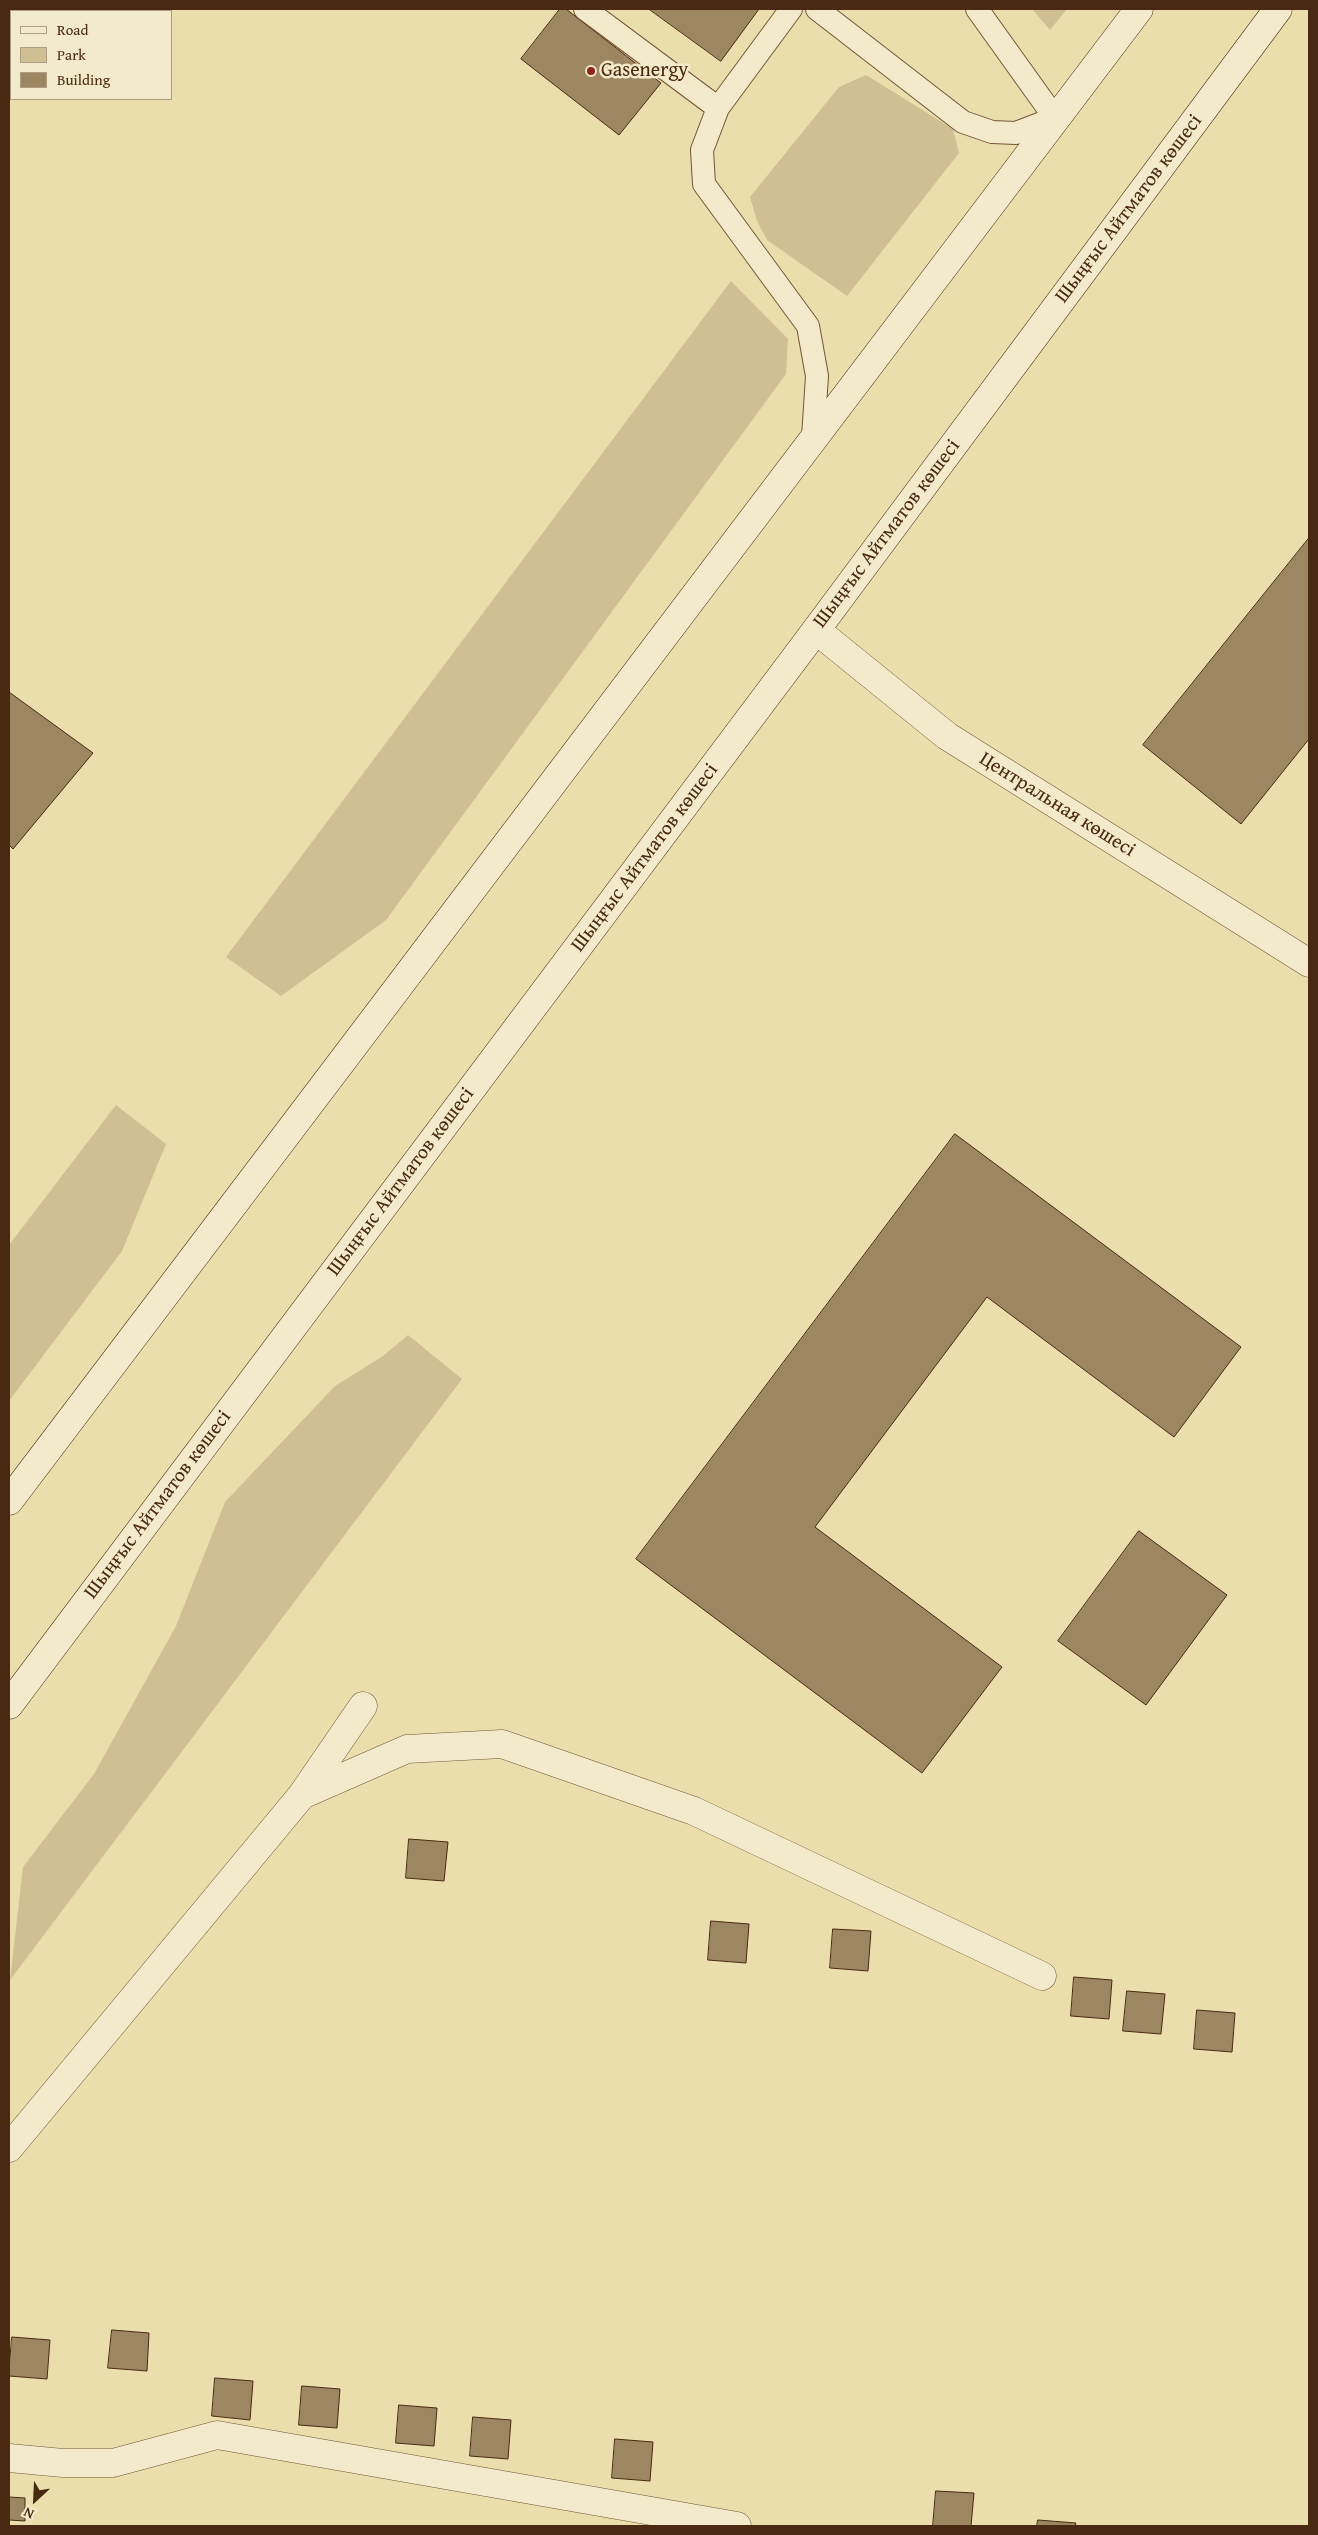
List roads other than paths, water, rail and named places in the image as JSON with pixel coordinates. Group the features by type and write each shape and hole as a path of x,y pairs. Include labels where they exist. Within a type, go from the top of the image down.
{"main road":[{"path":"9,1501 1139,9"},
{"name":"Шыңғыс Айтматов көшесі","path":"9,1705 816,630 1278,9"},
{"name":"Центральная көшесі","path":"816,630 947,736 1309,963"},
{"path":"9,2148 302,1794 363,1706"},
{"path":"302,1794 408,1749 502,1744 694,1811 1042,1976"},
{"path":"9,2458 63,2463 113,2463 217,2435 737,2526"}],"lane":[{"path":"585,9 718,108"},
{"path":"791,9 718,108 702,150 704,184 808,326 817,376 813,438"},
{"path":"817,9 963,122 992,132 1016,133 1055,118 977,9"}],"place":[{"name":"Gasenergy","path":"591,71"}]}
